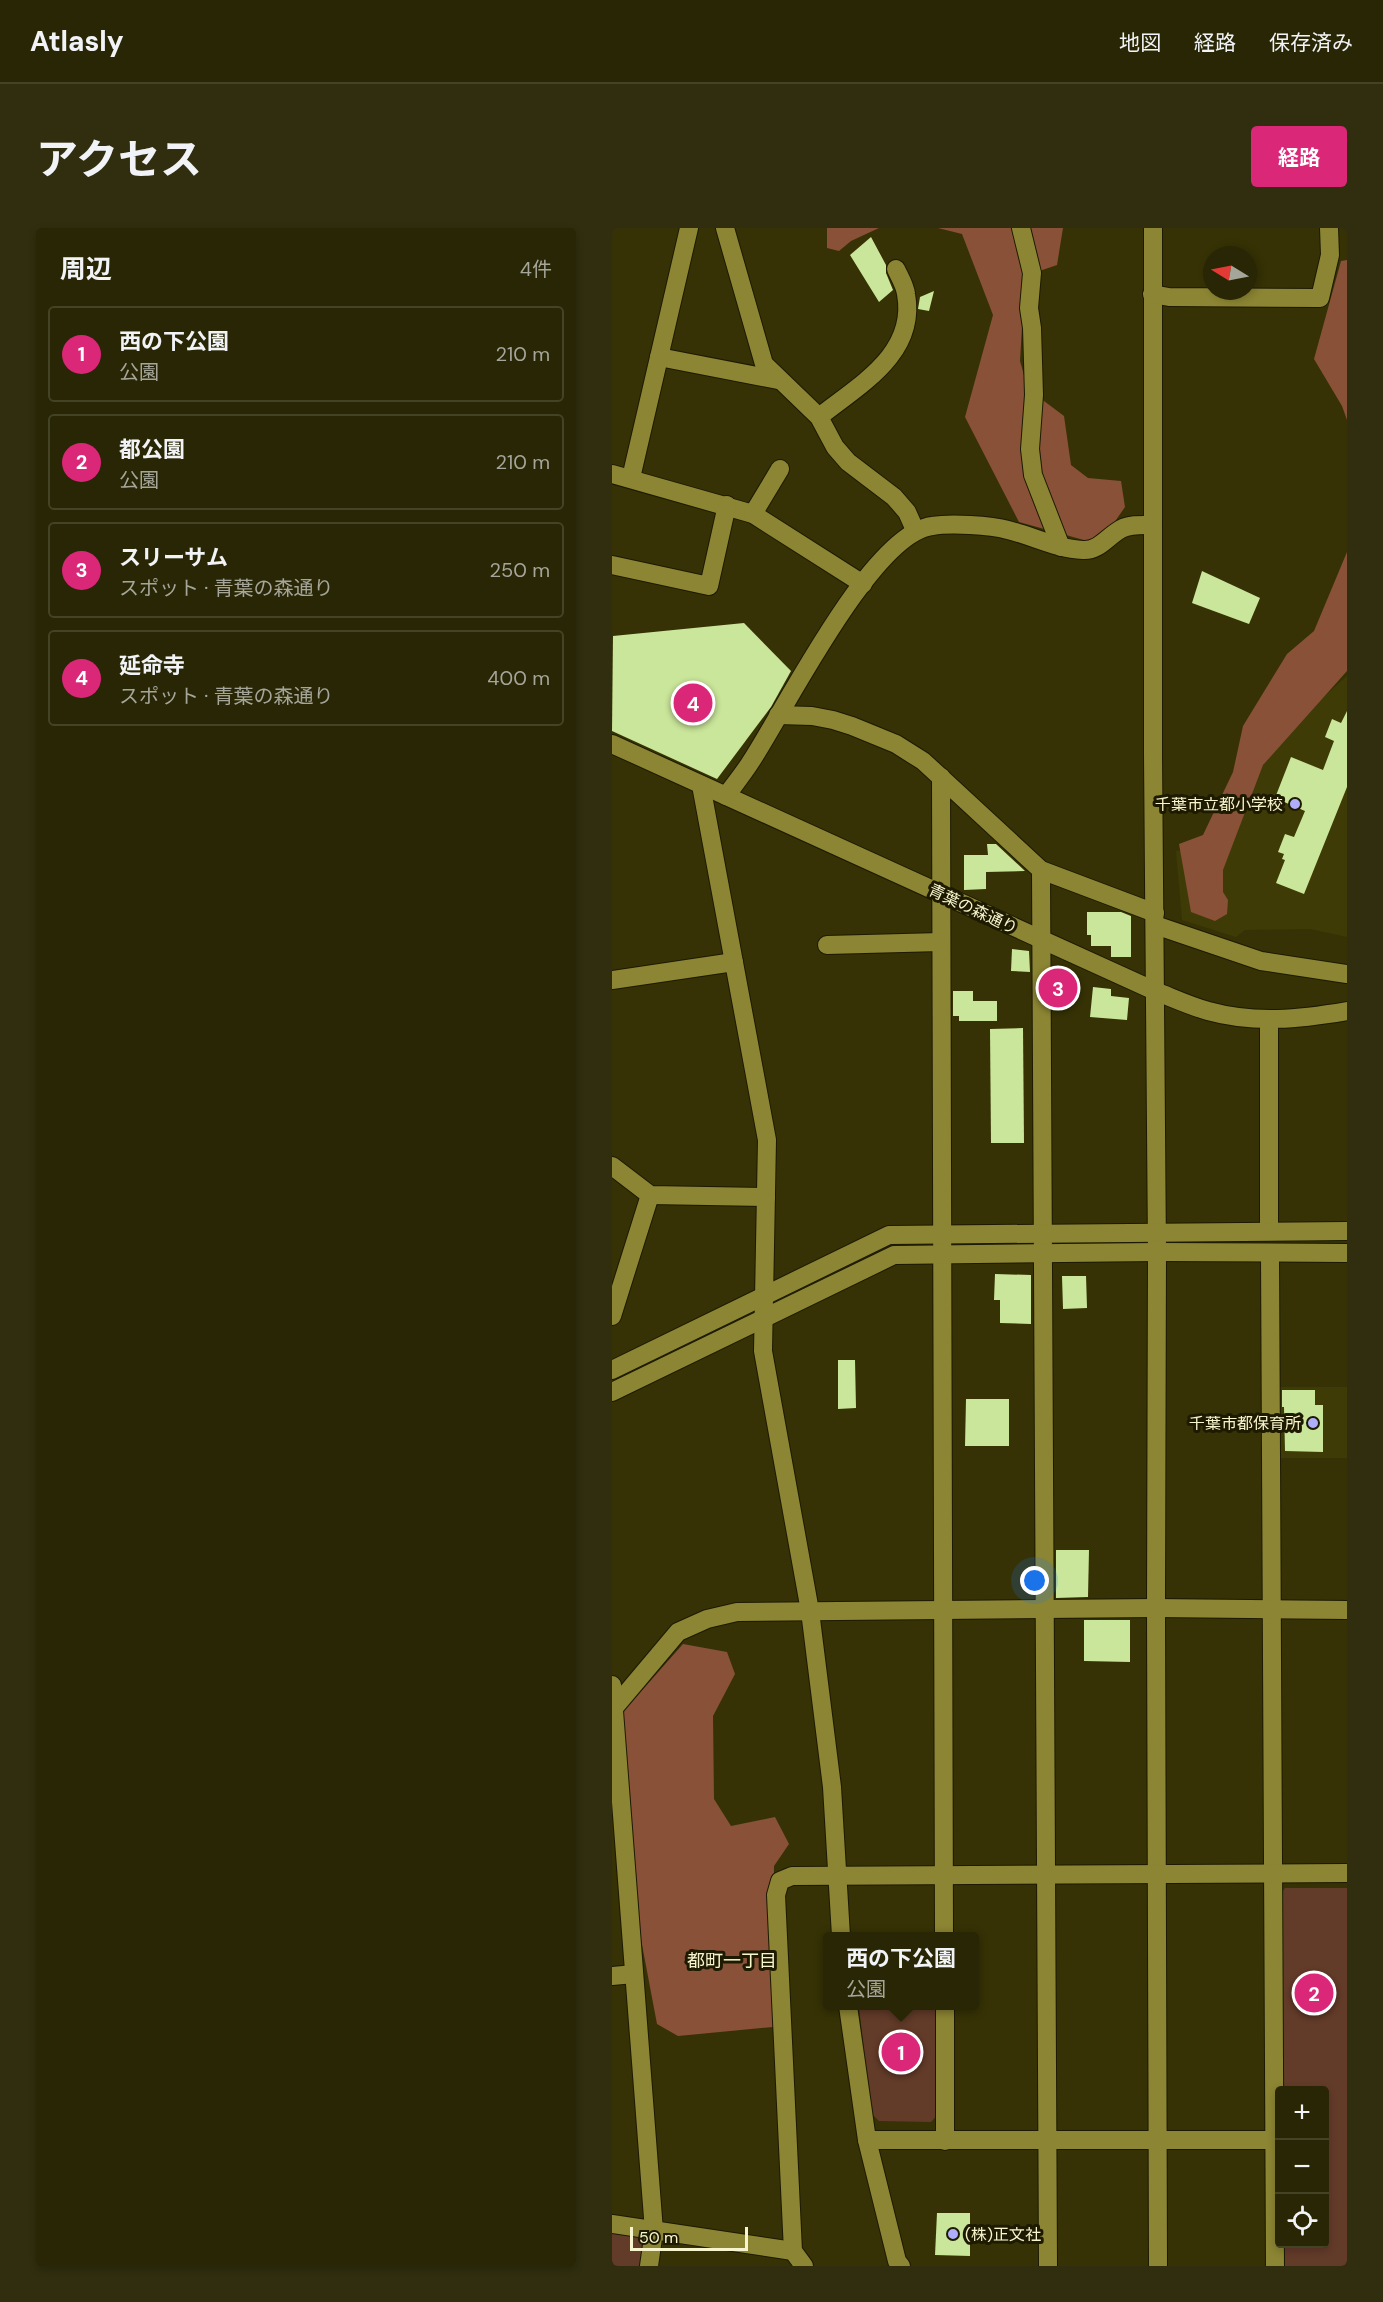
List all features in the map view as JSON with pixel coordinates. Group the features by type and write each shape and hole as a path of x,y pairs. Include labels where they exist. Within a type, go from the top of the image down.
{"street":[{"path":"631,478 689,228"},
{"path":"725,228 764,364 778,380 819,417 835,447 848,462 894,497 908,512 915,530"},
{"path":"1021,228 1032,273 1029,308 1034,370 1031,457 1033,475 1061,547"},
{"path":"1153,228 1158,2266"},
{"path":"1152,294 1169,297 1320,298 1330,255 1329,228"},
{"path":"819,417 883,366 901,341 908,319 906,292 896,269"},
{"path":"659,357 778,380"},
{"path":"753,514 780,469"},
{"path":"612,474 753,514 863,584"},
{"path":"612,565 709,586 727,505"},
{"path":"726,796 750,763 828,632 863,584 900,542 915,530 932,526 995,527 1061,547 1084,551 1100,545 1123,528 1153,525"},
{"path":"778,715 812,716 852,726 896,744 923,761 1041,870 1155,919 1261,960 1347,974"},
{"name":"青葉の森通り","path":"612,744 1041,940 1206,1011 1240,1018 1269,1020 1308,1018 1347,1011"},
{"path":"941,777 944,1932"},
{"path":"701,785 767,1140 763,1351 810,1611 832,1787 841,1932"},
{"path":"1041,870 1048,2266"},
{"path":"827,945 941,942"},
{"path":"612,980 735,962"},
{"path":"1269,1020 1269,1231"},
{"path":"612,1166 650,1195 766,1197"},
{"path":"612,1316 650,1195"},
{"path":"612,1370 889,1235 1347,1231"},
{"path":"612,1392 894,1255 1157,1252 1347,1254"},
{"path":"1270,1254 1275,2266"},
{"path":"614,1708 678,1632 707,1618 737,1612 1044,1611 1156,1608 1347,1610"},
{"path":"612,1685 614,1741 654,2231 649,2266"},
{"path":"612,2224 799,2259 776,1895 780,1881 792,1876 837,1875 1347,1872"},
{"path":"612,1976 634,1974"},
{"path":"849,2010 867,2140 897,2261 901,2266"},
{"path":"945,2010 945,2141"},
{"path":"867,2140 1274,2140"}],"shaded area":[{"path":"827,228 879,228 851,241 839,251 827,248"},
{"path":"938,228 1063,228 1057,265 1025,276 1020,361 1028,389 1064,416 1071,465 1088,478 1121,481 1125,507 1109,530 1091,542 1019,522 965,417 993,315 962,234"},
{"path":"1347,260 1347,420 1342,406 1314,359 1341,261"},
{"path":"1347,552 1347,671 1263,765 1223,870 1223,892 1228,900 1227,914 1215,921 1191,912 1179,844 1203,835 1233,772 1243,726 1287,654 1314,631"},
{"name":"千葉市立都小学校","path":"1347,676 1347,937 1310,929 1245,930 1236,937 1182,920 1176,851 1223,843 1276,739"},
{"name":"千葉市都保育所","path":"1280,1387 1347,1387 1347,1458 1280,1458"},
{"path":"683,1644 727,1652 735,1674 713,1716 714,1799 731,1826 775,1817 789,1844 774,1866 773,2027 678,2036 657,2024 636,1913 621,1714"},
{"path":"1285,1888 1347,1888 1347,2266 1281,2266 1281,2248 1329,2248 1329,2086 1281,2086 1280,1895"},
{"path":"859,2010 938,2010 939,2113 931,2122 879,2121 871,2113"},
{"path":"612,2233 638,2237 643,2248 641,2266 612,2266"}],"building":[{"path":"871,237 886,265 886,273 893,290 879,302 850,255"},
{"path":"934,291 929,311 918,309 920,297"},
{"path":"1202,571 1260,598 1249,624 1192,603"},
{"path":"744,623 791,671 771,707 717,779 612,731 613,636"},
{"path":"1347,711 1347,787 1304,894 1276,883 1285,860 1282,859 1284,854 1278,852 1285,834 1294,837 1305,811 1275,798 1291,757 1323,770 1334,741 1325,737 1332,719 1341,723"},
{"path":"987,844 996,844 1025,871 986,872 986,889 964,890 964,855 988,855"},
{"path":"1087,912 1121,912 1131,916 1131,957 1111,957 1111,946 1091,946 1091,935 1087,935"},
{"path":"1012,949 1029,951 1030,972 1011,971"},
{"path":"1066,970 1066,1003 1053,1004 1053,972"},
{"path":"1093,987 1111,989 1111,996 1129,998 1127,1020 1090,1017"},
{"path":"953,991 973,991 973,1001 997,1001 997,1021 959,1021 959,1016 953,1016"},
{"path":"1023,1028 1024,1143 991,1143 990,1029"},
{"path":"995,1274 1031,1275 1031,1324 1000,1323 1000,1300 994,1300"},
{"path":"1062,1276 1086,1276 1087,1308 1063,1309"},
{"path":"838,1360 855,1360 856,1408 838,1409"},
{"path":"1282,1390 1315,1390 1315,1405 1323,1405 1323,1452 1285,1451"},
{"path":"966,1399 1009,1399 1009,1446 965,1446"},
{"path":"1056,1550 1089,1550 1088,1597 1056,1598"},
{"path":"1084,1620 1130,1620 1130,1662 1084,1661"},
{"name":"(株)正文社","path":"937,2213 970,2213 970,2256 935,2255"}],"place":[{"name":"延命寺","path":"693,703"},
{"name":"千葉市立都小学校","path":"1295,804"},
{"name":"スリーサム","path":"1058,988"},
{"name":"千葉市都保育所","path":"1313,1423"},
{"name":"都公園","path":"1314,1993"},
{"name":"西の下公園","path":"901,2052"},
{"name":"(株)正文社","path":"953,2234"}],"district":[{"name":"都町一丁目","path":"732,1961"}]}
